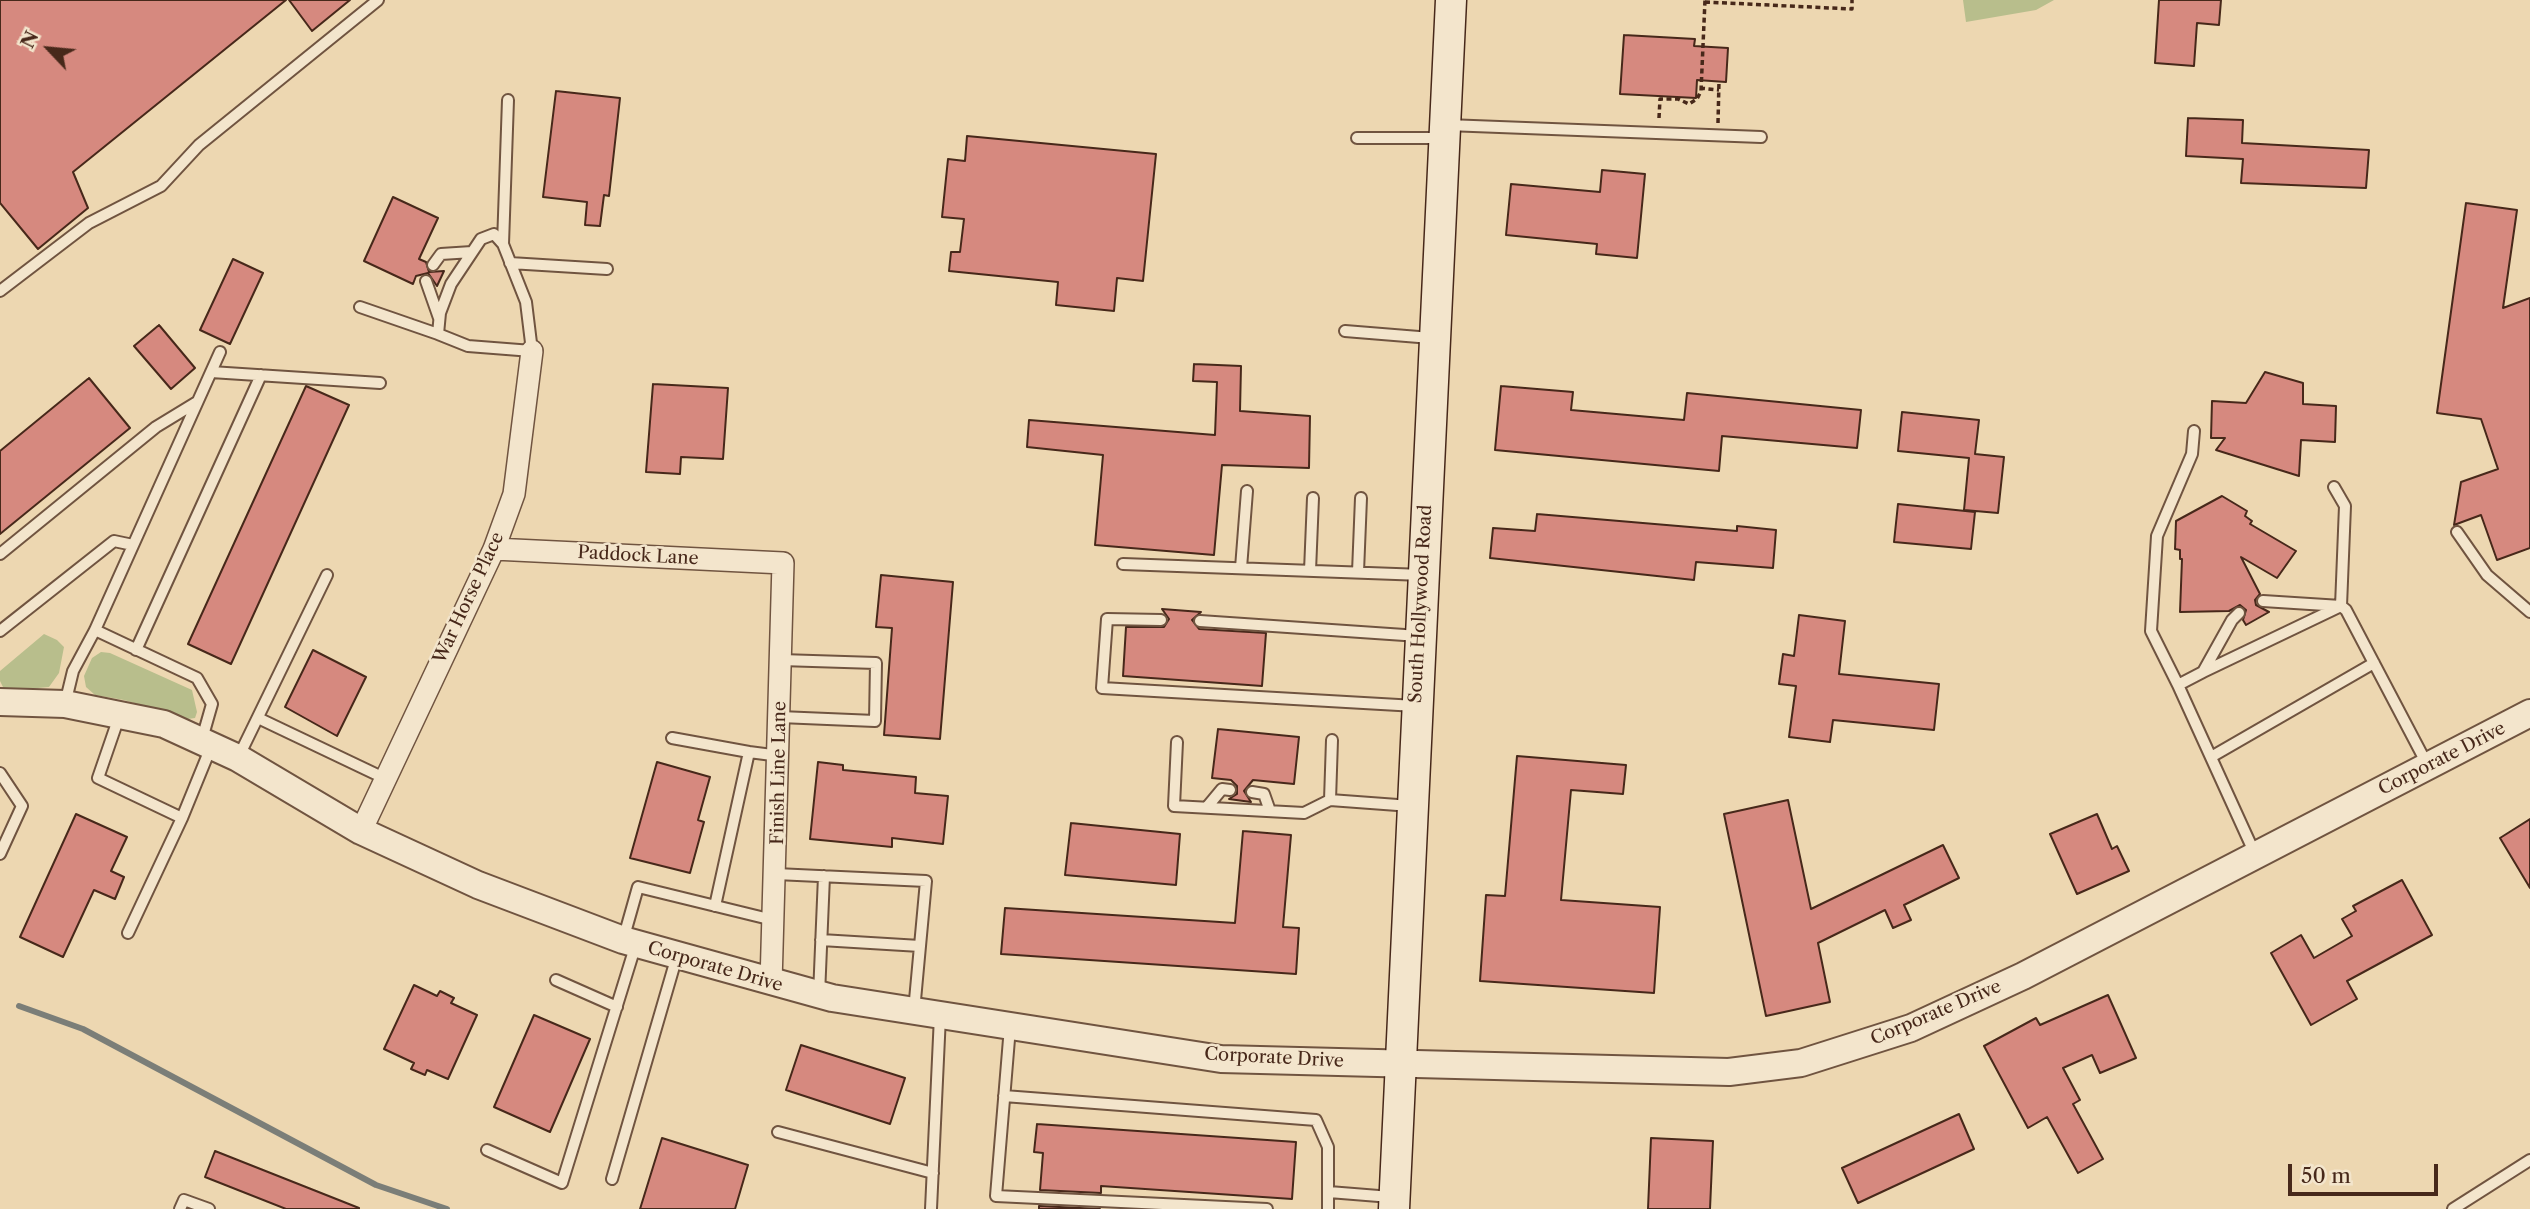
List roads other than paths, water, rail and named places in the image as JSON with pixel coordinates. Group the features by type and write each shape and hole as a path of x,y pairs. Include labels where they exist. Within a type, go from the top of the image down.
{"main road":[{"name":"South Hollywood Road","path":"1394,1203 1398,1063 1451,0"}],"street":[{"name":"War Horse Place","path":"361,831 494,549 514,494 532,351"},
{"name":"Paddock Lane","path":"494,549 783,563"},
{"name":"Finish Line Lane","path":"771,982 780,756 783,563"},
{"name":"Corporate Drive","path":"0,702 65,704 164,724 238,758 361,831 478,885 629,942 819,995 1222,1059 1729,1072 1801,1063 1911,1028 2023,976 2530,713"}],"lane":[{"path":"0,292 89,223 161,186 199,145 378,0"},
{"path":"503,244 508,100"},
{"path":"1357,138 1444,132 1659,133 1761,137"},
{"path":"360,307 468,346 532,351 526,302 503,244 494,233 481,239 451,284 439,318 438,334"},
{"path":"433,265 441,254 472,252"},
{"path":"510,263 607,269"},
{"path":"426,281 439,318"},
{"path":"1345,331 1434,338"},
{"path":"65,704 73,671 95,630 220,352"},
{"path":"211,372 380,383"},
{"path":"136,650 261,375"},
{"path":"0,554 156,427 198,401"},
{"path":"2194,431 2192,454 2157,536 2151,631 2154,643 2178,685 2256,855"},
{"path":"2334,487 2345,506 2341,606 2428,766"},
{"path":"1241,568 1247,491"},
{"path":"1310,571 1313,498"},
{"path":"1358,572 1360,498"},
{"path":"2457,532 2487,575 2530,612"},
{"path":"0,631 114,541 133,545"},
{"path":"1123,564 1423,575"},
{"path":"238,758 327,575"},
{"path":"2263,601 2341,606"},
{"path":"2178,685 2341,606"},
{"path":"2203,673 2232,620 2239,613"},
{"path":"1161,620 1107,619 1101,688 1416,706"},
{"path":"1200,621 1419,636"},
{"path":"95,630 197,678 212,704 207,742 182,818 128,933"},
{"path":"780,717 875,720 876,663 781,660"},
{"path":"2211,757 2374,663"},
{"path":"120,713 98,778 182,818"},
{"path":"258,718 384,778"},
{"path":"672,738 780,756"},
{"path":"1331,800 1332,740"},
{"path":"1177,742 1174,806 1304,813 1331,800 1411,806"},
{"path":"715,906 749,752"},
{"path":"0,773 22,806 0,854"},
{"path":"1207,807 1222,789 1230,790"},
{"path":"1252,792 1264,794 1270,811"},
{"path":"776,874 926,881 914,1011"},
{"path":"819,995 824,876"},
{"path":"487,1150 562,1183 617,1007 638,887 773,920"},
{"path":"821,940 920,946"},
{"path":"612,1179 677,956"},
{"path":"556,980 617,1007"},
{"path":"931,1209 940,1016"},
{"path":"1010,1025 996,1196 1267,1209"},
{"path":"1004,1096 1316,1120 1328,1147 1328,1209"},
{"path":"779,1132 933,1173"},
{"path":"2453,1209 2530,1160"},
{"path":"1329,1192 1394,1203"},
{"path":"180,1209 184,1200 209,1209"}],"waterway":[{"path":"19,1006 83,1029 376,1185 447,1209"}]}
